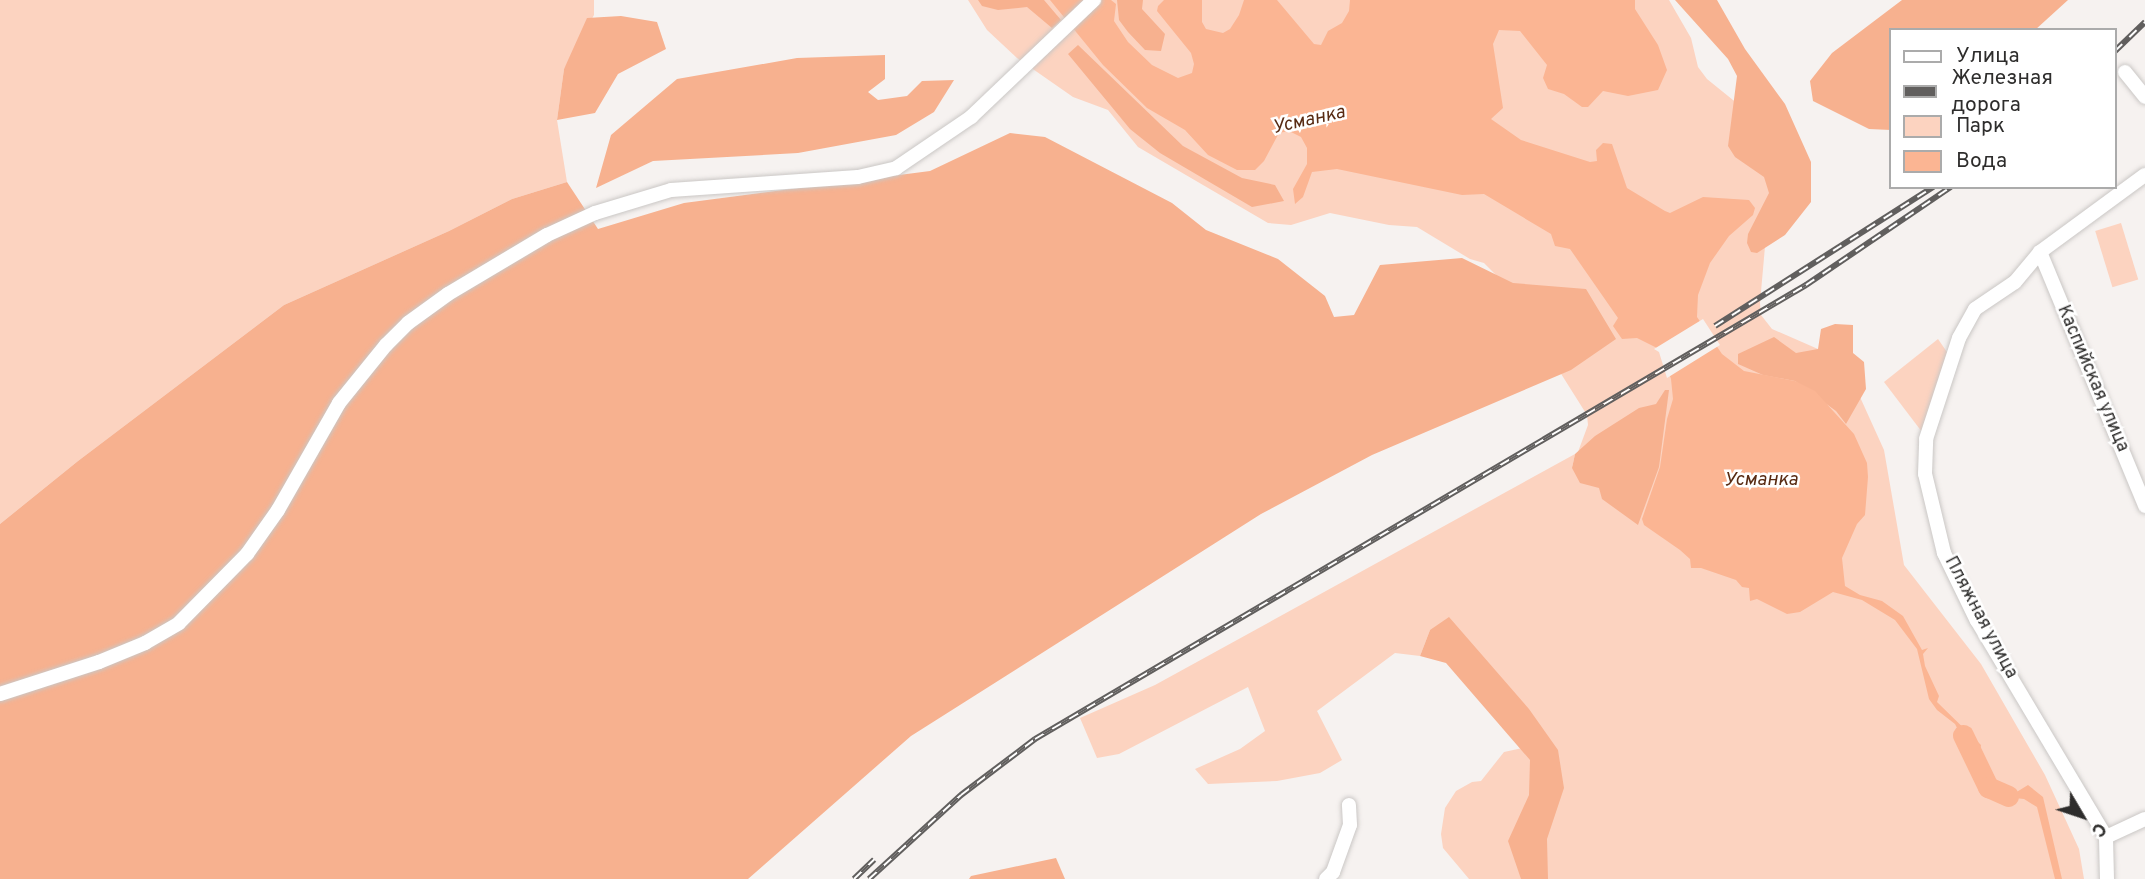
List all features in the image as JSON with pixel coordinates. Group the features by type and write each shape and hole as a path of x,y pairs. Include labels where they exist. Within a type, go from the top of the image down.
{"street":[{"path":"0,694 99,662 145,643 179,623 247,554 278,510 339,403 386,345 408,323 459,287 536,240 583,218 671,190 858,177 896,169 971,117 1094,0"},
{"path":"2125,72 2145,97"},
{"name":"Пляжная улица","path":"2108,879 2106,837 1977,621 1944,553 1925,474 1926,439 1959,338 1975,309 2015,282 2040,252 2145,175"},
{"name":"Каспийская улица","path":"2040,252 2145,506"},
{"path":"1326,879 1333,872 1350,825 1349,805"},
{"path":"2106,837 2145,819"}],"green space":[{"path":"0,0 594,0 594,15 564,69 557,120 567,182 512,199 449,231 284,305 78,461 0,524"},
{"path":"968,0 1669,0 1691,38 1698,67 1707,79 1775,134 1761,315 1772,329 1818,349 1855,386 1884,450 1904,565 1981,664 2045,775 2079,849 2084,879 1469,879 1443,848 1441,834 1445,808 1456,791 1472,782 1481,781 1504,752 1532,746 1430,630 1420,656 1395,653 1317,711 1342,760 1320,773 1277,781 1208,784 1195,769 1240,749 1265,731 1248,687 1119,754 1097,758 1080,718 1155,685 1575,454 1572,468 1588,425 1587,415 1496,275 1484,263 1470,259 1417,227 1389,225 1330,213 1291,225 1268,223 1138,147 1108,110 1073,97 1017,58 987,30"},
{"path":"2121,223 2138,279 2112,287 2095,231"},
{"path":"1938,339 1949,355 1922,432 1884,382"}],"shaded area":[{"path":"978,0 1044,0 1061,20 1052,28 1027,7 998,10 982,6"},
{"path":"1117,0 1143,0 1142,9 1165,34 1161,51 1145,50 1128,32 1119,20"},
{"path":"1675,0 1717,0 1745,49 1785,104 1811,162 1811,202 1785,235 1757,253 1751,252 1747,243 1748,234 1769,193 1764,177 1735,157 1728,146 1737,76 1728,59"},
{"path":"1902,0 2068,0 2037,28 1890,28 1890,130 1869,129 1813,101 1810,81 1832,53"},
{"path":"621,16 657,22 666,49 618,74 595,113 557,120 564,69 587,18"},
{"path":"1078,45 1183,146 1242,178 1275,185 1284,201 1252,207 1160,153 1130,129 1068,54"},
{"path":"885,55 885,79 868,92 878,100 907,96 922,81 954,80 934,112 896,135 798,153 653,161 596,188 611,135 677,79 797,58"},
{"path":"1010,133 1045,137 1172,203 1206,230 1278,259 1325,296 1334,317 1354,315 1380,265 1462,258 1513,283 1586,289 1616,339 1571,370 1372,455 1261,514 911,736 748,879 0,879 0,524 78,461 284,305 449,231 512,199 567,182 598,229 684,203 930,171"},
{"path":"1835,324 1853,325 1853,353 1864,362 1866,389 1846,424 1836,411 1795,381 1763,375 1738,364 1738,354 1774,337 1796,353 1818,349 1821,329"},
{"path":"1665,390 1669,390 1659,467 1638,525 1602,499 1599,488 1580,483 1572,468 1575,454 1595,436 1639,408 1656,404"},
{"path":"1449,617 1529,709 1558,750 1564,788 1547,839 1548,879 1521,879 1508,841 1529,795 1530,760 1446,663 1420,656 1430,630"},
{"path":"1056,858 1065,879 969,879 971,876"}],"water":[{"path":"1050,0 1111,0 1116,4 1114,21 1128,42 1152,65 1178,78 1192,73 1194,64 1191,53 1157,11 1164,0 1202,0 1202,22 1206,29 1223,33 1230,29 1239,15 1244,0 1277,0 1314,44 1321,45 1328,31 1342,23 1349,11 1350,0 1635,0 1635,9 1658,45 1667,70 1658,90 1628,96 1603,91 1588,107 1582,107 1564,94 1548,89 1543,78 1547,65 1520,31 1499,30 1493,44 1503,108 1491,119 1521,140 1590,162 1597,161 1596,150 1603,143 1612,144 1627,188 1670,213 1703,197 1749,200 1755,208 1753,215 1729,236 1710,263 1698,295 1697,317 1722,354 1744,371 1795,381 1815,391 1854,434 1867,463 1868,477 1865,515 1857,524 1842,558 1845,586 1860,595 1882,601 1903,616 1922,650 1928,648 1923,654 1925,666 1939,696 1937,702 1981,745 1978,763 1984,775 1991,782 2015,793 2028,785 2043,797 2062,879 2055,879 2037,807 2024,799 2005,797 1989,790 1955,724 1937,710 1929,699 1917,649 1895,620 1862,600 1833,592 1800,612 1787,614 1757,599 1750,601 1749,588 1742,587 1736,580 1701,568 1691,568 1690,559 1644,525 1642,519 1660,467 1667,419 1673,399 1671,379 1661,350 1637,338 1622,339 1613,326 1618,318 1570,249 1555,246 1551,234 1484,194 1462,195 1337,169 1312,172 1303,197 1295,204 1293,189 1307,164 1307,148 1301,137 1289,131 1279,133 1264,161 1255,170 1237,170 1208,155 1185,130 1147,108 1103,65"}],"pier":[{"path":"1703,319 1720,345 1667,378 1659,352 1654,349"}],"waterway":[{"name":"Усманка","path":"1963,735 1988,787 2008,796"}],"railway":[{"path":"2117,49 2145,22"},
{"path":"1715,326 1930,189"},
{"path":"869,879 961,795 1035,739 1806,285 1948,189"},
{"path":"854,879 874,860"}]}
